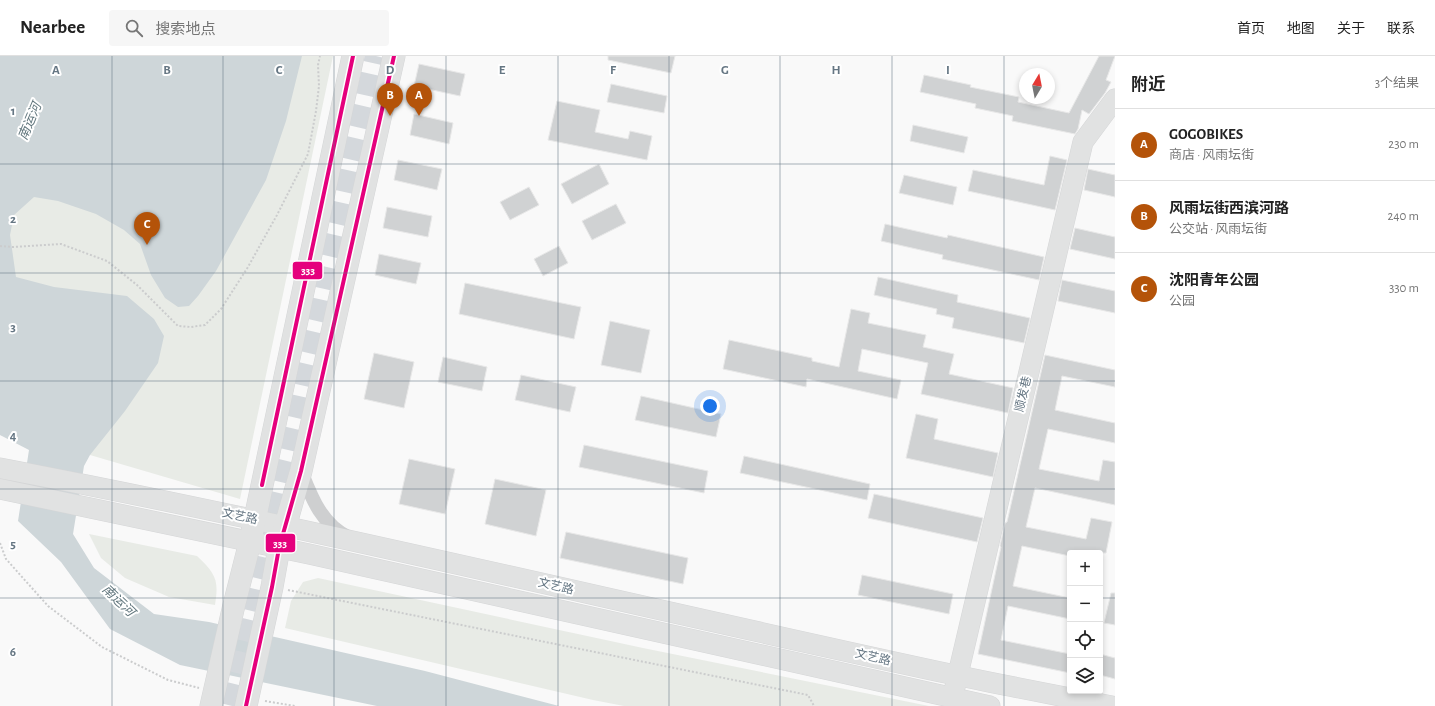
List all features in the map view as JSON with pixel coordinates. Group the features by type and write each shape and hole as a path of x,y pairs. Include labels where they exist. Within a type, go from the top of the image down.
{"main road":[{"path":"213,694 250,542 353,56"},
{"path":"247,698 284,526 300,471 394,56"},
{"name":"顺发巷","path":"952,702 1083,142 1115,99"},
{"name":"文艺路","path":"0,468 102,487 254,519 957,676 1112,706"},
{"name":"文艺路","path":"0,489 279,548 952,702 990,706"}],"street":[{"path":"300,471 313,500 326,522 343,535 358,542"}],"path":[{"path":"0,246 13,247 61,244 107,261 137,285 178,326 191,327 205,325 221,309 248,267 308,154 316,111 319,86 318,65 320,56"},
{"path":"0,543 6,559 48,606 102,647 168,680 213,694"},
{"path":"272,587 808,695 814,706"},
{"path":"247,698 295,706"}],"shaded area":[{"path":"0,56 333,56 240,499 90,455 0,435"},
{"path":"89,534 197,556 215,578 217,589 215,605 169,597 125,578 101,558"},
{"path":"318,578 643,648 929,706 624,706 593,700 285,628 291,601 303,582"}],"water":[{"name":"南运河","path":"0,56 302,56 286,121 266,180 216,271 189,306 178,307 165,298 151,275 140,244 124,230 96,214 58,201 34,197 14,215 10,235 16,277 54,287 127,296 154,319 164,336 158,363 125,411 90,455 84,466 73,534 94,568 154,614 209,622 425,671 559,706 377,706 180,665 110,629 61,562 18,521 29,450 0,435"}],"building":[{"path":"608,56 675,56 671,73 608,60"},
{"path":"1099,56 1115,56 1106,80 1111,82 1105,93 1089,114 1082,110 1078,129 1075,134 1012,121 1013,116 975,108 976,104 920,92 924,75 971,85 970,87 1019,97 1019,104 1027,104 1069,113"},
{"path":"419,64 465,74 460,96 414,86"},
{"path":"611,84 667,96 664,113 607,102"},
{"path":"557,101 600,110 595,132 628,139 630,131 652,136 647,160 548,140"},
{"path":"414,114 453,123 449,144 410,135"},
{"path":"913,125 968,137 964,153 910,141"},
{"path":"1050,156 1067,160 1055,210 968,191 973,170 1044,185"},
{"path":"398,160 442,169 437,190 394,180"},
{"path":"599,164 609,184 572,204 561,184"},
{"path":"1088,169 1115,175 1115,197 1084,190"},
{"path":"904,175 957,187 953,205 899,193"},
{"path":"529,187 539,205 510,220 500,202"},
{"path":"616,204 626,223 592,240 582,221"},
{"path":"387,207 432,216 428,237 383,228"},
{"path":"885,224 947,238 948,235 1044,257 1039,280 942,259 943,255 881,241"},
{"path":"1075,228 1115,237 1115,259 1070,249"},
{"path":"559,246 568,263 543,276 534,259"},
{"path":"379,254 421,263 416,284 375,275"},
{"path":"878,277 958,295 957,302 1030,318 1024,343 952,328 954,318 936,314 937,309 874,295"},
{"path":"1062,280 1115,291 1115,313 1058,301"},
{"path":"465,283 581,307 574,339 459,314"},
{"path":"851,309 870,313 868,323 926,335 923,347 954,354 949,374 1013,388 1008,413 921,394 928,363 862,349 858,371 901,380 897,399 807,379 806,387 723,369 729,340 812,358 812,361 839,367"},
{"path":"610,321 650,330 641,373 601,365"},
{"path":"374,353 414,362 404,408 364,399"},
{"path":"1045,355 1115,370 1115,387 1062,376 1055,410 1115,423 1115,443 1048,429 1039,469 1099,481 1103,460 1115,462 1115,505 1035,488 1026,527 1086,539 1091,518 1112,522 1106,553 1103,553 1103,550 1067,550 1067,555 1022,546 1013,586 1067,597 1067,618 1008,606 1001,640 1067,653 1067,672 978,654 1005,523 1007,522"},
{"path":"443,357 487,367 482,391 438,382"},
{"path":"521,375 576,387 570,412 515,400"},
{"path":"641,396 721,414 716,437 635,420"},
{"path":"916,414 938,419 934,439 998,453 993,477 906,458"},
{"path":"584,445 708,471 704,493 579,467"},
{"path":"744,456 870,484 867,500 740,473"},
{"path":"409,459 455,469 445,514 399,504"},
{"path":"495,479 546,490 536,536 485,524"},
{"path":"874,494 983,518 977,542 868,518"},
{"path":"566,532 688,558 683,584 560,558"},
{"path":"862,575 953,594 949,614 858,595"},
{"path":"1111,593 1115,593 1115,625 1104,623"},
{"path":"1103,655 1115,658 1115,679 1103,676"}],"tunnel":[{"path":"248,610 376,56"},
{"path":"232,706 259,597"}],"transit line":[{"name":"333","path":"262,485 353,56"},
{"name":"333","path":"246,706 279,548 301,471 394,56"}],"place":[{"name":"风雨坛街西滨河路","path":"390,116"},
{"name":"GOGOBIKES","path":"419,116"},
{"name":"沈阳青年公园","path":"147,245"}]}
